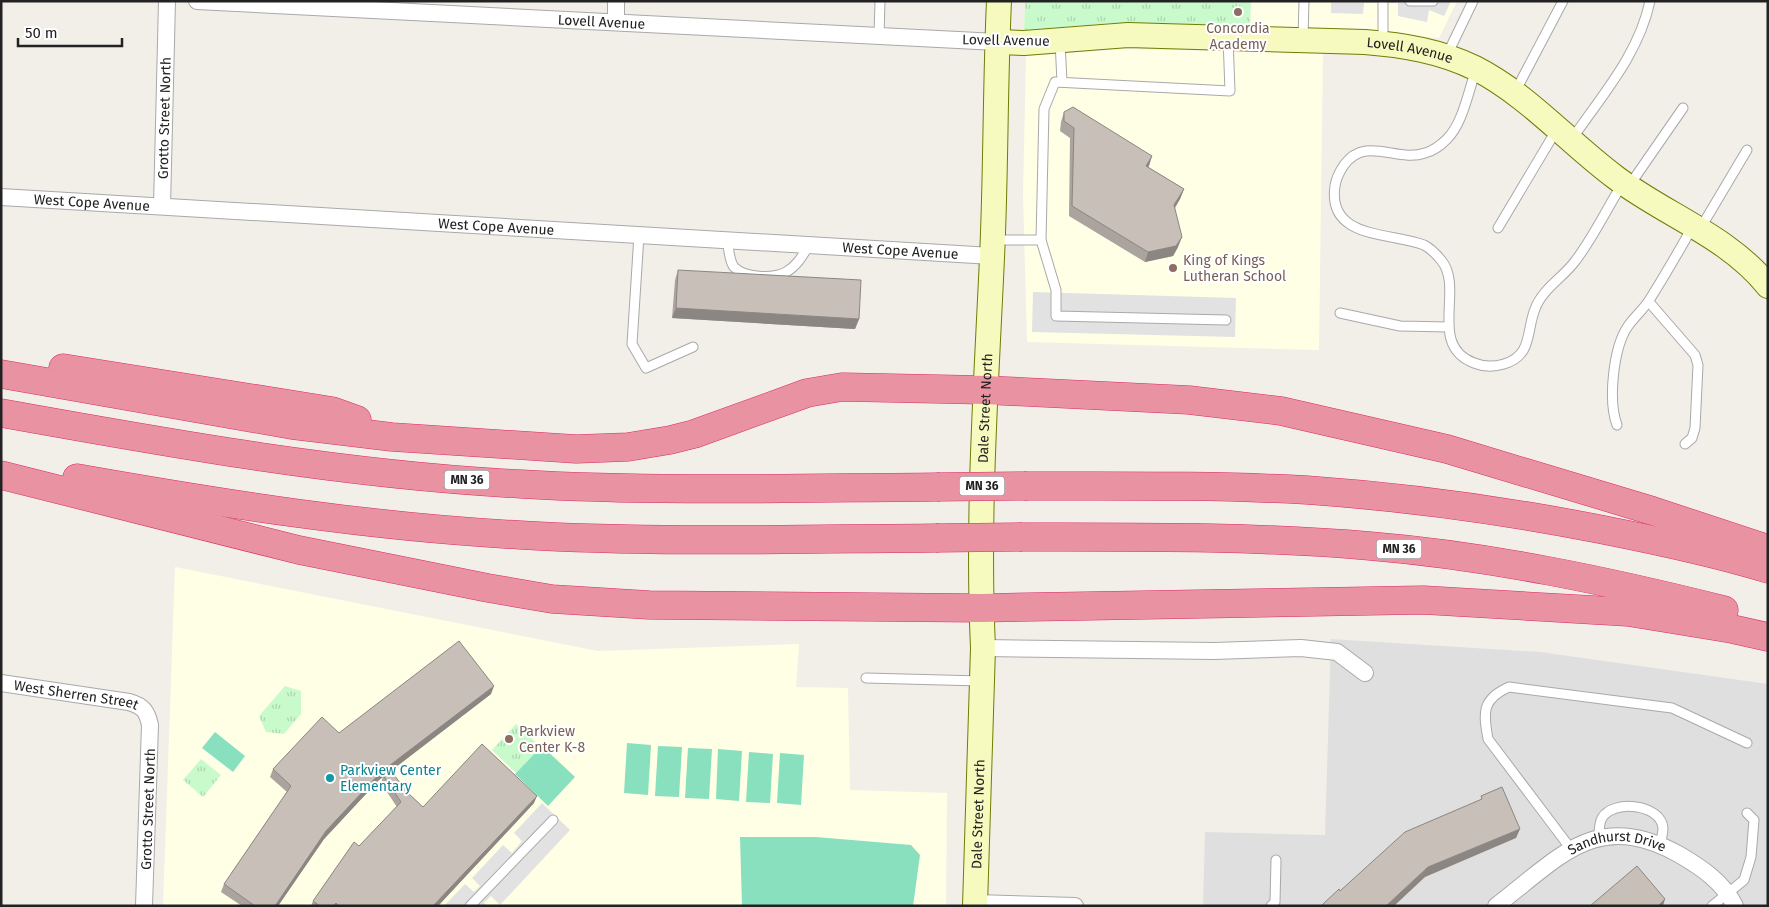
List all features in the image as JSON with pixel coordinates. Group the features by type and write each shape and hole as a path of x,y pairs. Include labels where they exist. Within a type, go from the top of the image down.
{"highway":[{"path":"1,361 88,371 212,393 332,411 354,418 392,437"},
{"path":"1,374 238,417 392,437 514,446 604,449 645,444 694,434 788,398 822,389 985,390 1190,400 1281,411 1372,430 1447,449 1768,548"},
{"name":"MN 36","path":"1,413 266,458 398,475 483,482 645,489 1027,486 1244,487 1308,490 1437,502 1505,512 1633,536 1768,569"},
{"name":"MN 36","path":"1,464 258,509 455,531 637,540 1022,537 1243,538 1372,546 1497,562 1618,584 1768,623"},
{"path":"1,475 299,550 552,599 649,605 981,608 1088,606 1133,621 1157,623 1376,620 1551,609 1628,612 1732,629 1768,637"}],"main road":[{"name":"Dale Street North","path":"975,904 983,648 981,608 985,390 993,248 999,1"},
{"name":"Lovell Avenue","path":"997,42 1024,43 1128,36 1303,40 1383,44 1409,47 1446,56 1476,69 1514,94 1626,184 1741,257 1768,286"}],"street":[{"name":"Grotto Street North","path":"162,206 167,1"},
{"name":"Lovell Avenue","path":"197,1 997,42"},
{"path":"616,1 616,21"},
{"name":"West Cope Avenue","path":"1,197 809,245 993,248"},
{"path":"983,648 1214,651 1302,648 1337,652 1365,672"},
{"name":"West Sherren Street","path":"1,683 129,702 141,706 148,712"},
{"name":"Grotto Street North","path":"144,906 150,725 148,712"},
{"name":"Sandhurst Drive","path":"1496,906 1571,849 1599,837 1629,835 1661,844 1708,873 1731,899"},
{"path":"975,904 1075,906"}],"lane":[{"path":"879,36 880,1"},
{"path":"1303,40 1304,1"},
{"path":"1383,1 1383,44"},
{"path":"1410,1 1432,1"},
{"path":"1446,56 1473,1"},
{"path":"1514,94 1563,1"},
{"path":"1498,228 1564,134 1633,52 1645,25 1650,1"},
{"path":"1226,320 1056,316 1056,290 1041,240 1044,109 1055,82 1230,90 1228,38"},
{"path":"1060,40 1062,82"},
{"path":"1476,69 1455,129 1437,148 1424,154 1409,155 1380,150 1363,151 1349,158 1339,171 1335,185 1335,201 1341,215 1351,225 1364,231 1424,245 1442,261 1448,271 1449,281 1448,327 1457,351 1465,360 1492,366 1506,364 1520,354 1529,341 1535,308 1543,295 1577,258 1626,184 1683,108"},
{"path":"1617,425 1613,415 1615,356 1620,341 1628,326 1649,302 1747,150"},
{"path":"639,235 632,344 646,368 693,347"},
{"path":"727,240 732,265 740,272 762,276 785,273 798,262 809,245"},
{"path":"993,248 1041,240"},
{"path":"1649,302 1695,355 1698,365 1695,428 1692,438 1685,444"},
{"path":"1340,313 1400,326 1448,327"},
{"path":"866,678 982,681"},
{"path":"1571,849 1488,739 1484,719 1485,705 1498,692 1509,687 1672,708 1747,743"},
{"path":"1599,837 1602,818 1610,810 1630,807 1644,809 1657,816 1663,827 1661,844"},
{"path":"1712,906 1731,899 1744,880 1751,857 1754,820 1747,813"},
{"path":"470,906 553,820"},
{"path":"1272,906 1275,902 1276,860"}],"shaded area":[{"name":"Concordia Academy","path":"1025,1 1457,1 1439,38 1250,26 1141,22 1024,30"},
{"path":"1331,1 1451,1 1444,16 1429,10 1427,22 1398,16 1398,3 1364,3 1363,14 1331,13"},
{"name":"King of Kings Lutheran School","path":"1122,49 1323,53 1319,350 1027,342 1023,194 1026,56"},
{"path":"1033,292 1236,298 1235,337 1032,332"},
{"name":"Parkview Center K-8","path":"175,567 598,651 799,644 796,687 848,688 850,790 947,793 946,906 163,906"},
{"path":"1331,639 1540,652 1768,684 1768,906 1203,906 1205,832 1325,835"},
{"path":"542,803 570,830 500,905 491,896 484,903 487,906 444,906 465,884 474,892 480,886 472,878 503,845 512,853 522,841 514,833"}],"green space":[{"path":"1025,1 1251,1 1250,26 1113,23 1024,30"},
{"path":"285,686 301,691 301,714 284,734 266,732 259,716"},
{"path":"516,724 541,747 516,773 492,750"},
{"path":"215,732 245,756 233,772 202,748"},
{"path":"627,743 651,745 648,795 624,793"},
{"path":"542,746 575,777 548,806 515,774"},
{"path":"658,746 682,747 679,797 655,796"},
{"path":"688,748 712,749 709,799 685,798"},
{"path":"718,749 742,751 739,801 716,799"},
{"path":"749,752 773,754 770,803 746,802"},
{"path":"780,753 804,755 801,805 777,803"},
{"path":"201,759 221,775 203,797 183,780"},
{"path":"740,837 816,837 911,845 920,855 913,906 742,906"}],"building":[{"path":"1073,107 1152,156 1146,166 1184,189 1174,205 1182,237 1176,246 1148,252 1072,206 1074,128 1064,121 1064,112"},
{"path":"678,270 861,280 859,319 676,308"},
{"path":"459,641 494,686 381,772 326,831 275,906 255,906 224,884 291,786 273,769 322,717 339,733"},
{"path":"482,744 537,796 433,906 339,906 336,903 333,906 320,906 313,901 354,842 359,846 401,802 383,775 390,770 409,794 423,807"},
{"path":"1502,787 1520,829 1428,867 1386,906 1321,906 1405,832 1482,799 1481,796"},
{"path":"1637,866 1665,899 1658,906 1590,906"}],"place":[{"name":"Concordia Academy","path":"1238,12"},
{"name":"King of Kings Lutheran School","path":"1173,268"},
{"name":"Parkview Center K-8","path":"509,739"},
{"name":"Parkview Center Elementary","path":"330,778"}]}
